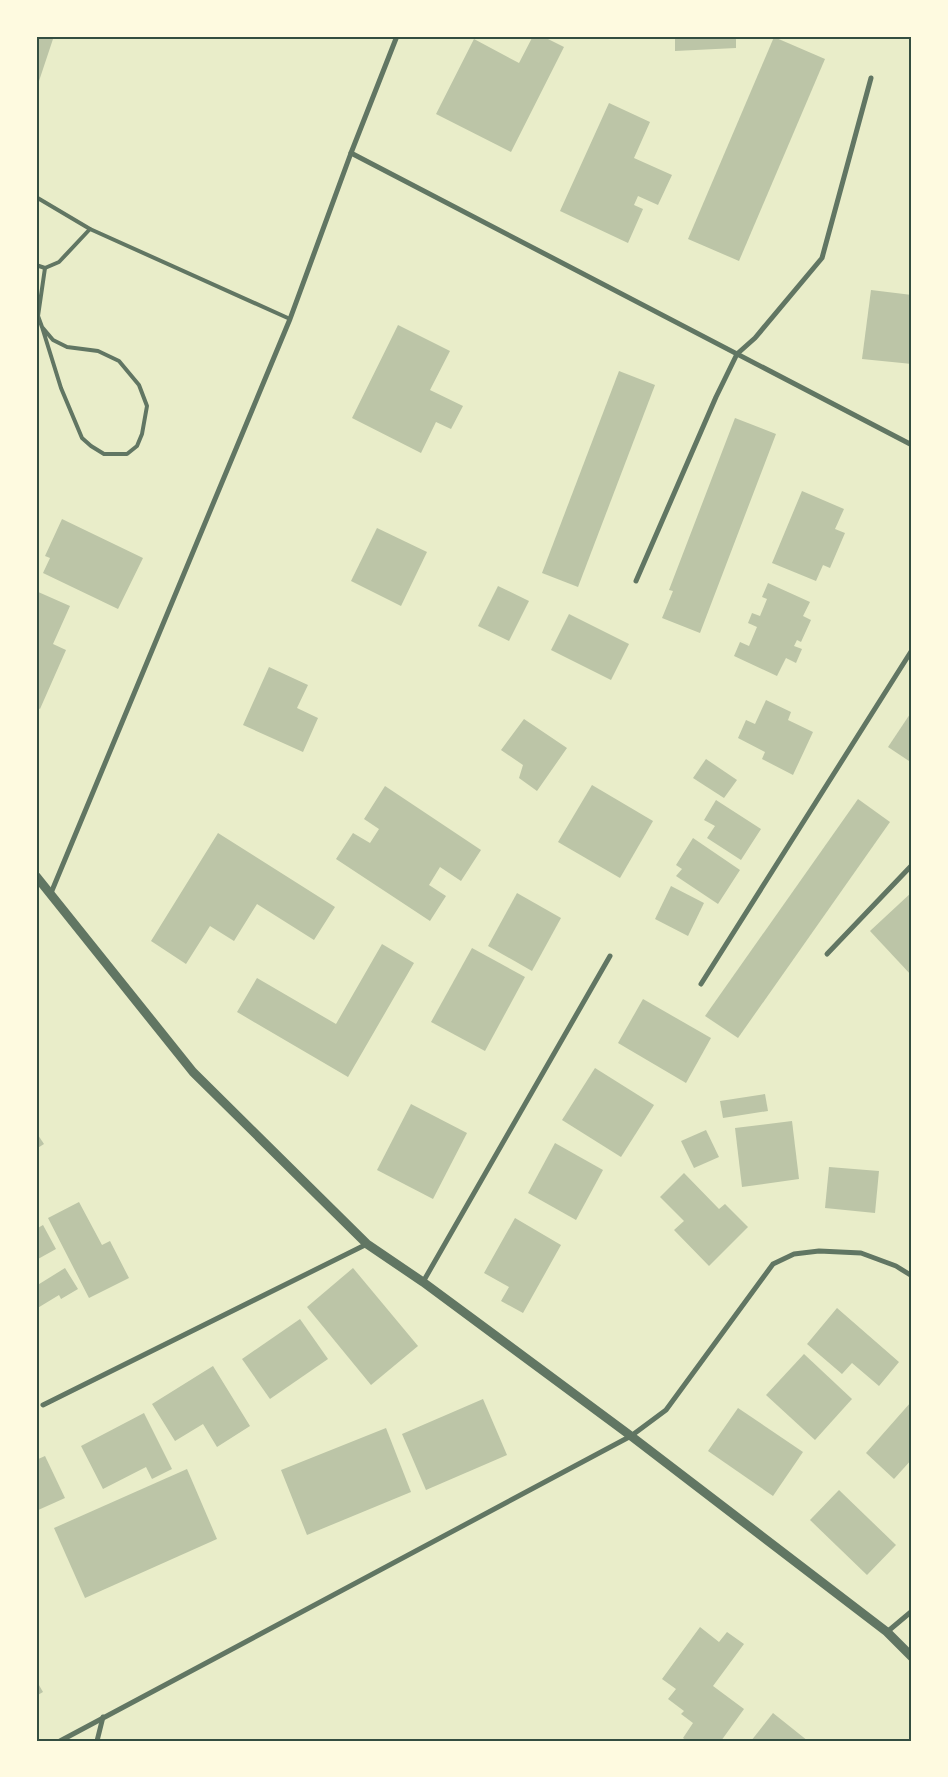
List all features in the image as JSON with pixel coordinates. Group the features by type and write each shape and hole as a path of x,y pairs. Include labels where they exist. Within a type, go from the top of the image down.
{"street":[{"path":"51,893 290,319 351,153 397,36"},
{"path":"636,581 716,397 737,354 755,338 822,258 871,78"},
{"path":"351,153 912,445"},
{"path":"701,984 912,650"},
{"path":"827,954 912,865"},
{"path":"36,876 194,1072 367,1244 423,1282 630,1436 887,1632 912,1657"},
{"path":"423,1282 610,956"},
{"path":"43,1405 367,1244"},
{"path":"60,1741 630,1436 666,1410 773,1264 794,1254 819,1250 861,1253 896,1266 912,1276"},
{"path":"887,1632 912,1611"},
{"path":"97,1741 103,1717"}],"lane":[{"path":"36,197 90,229 290,319"},
{"path":"36,265 45,268 59,262 90,229"},
{"path":"42,328 53,340 67,347 98,351 119,361 139,385 147,406 144,425 137,446 127,454 104,454 82,438 61,388 38,316 45,268"}],"building":[{"path":"36,36 54,36 37,87 36,87"},
{"path":"533,36 542,36 564,47 511,152 436,114 474,39 519,63"},
{"path":"675,36 736,36 736,48 675,51"},
{"path":"774,37 825,59 739,261 688,239"},
{"path":"609,103 650,122 634,158 672,175 658,205 638,196 634,205 643,209 628,243 560,211"},
{"path":"871,290 912,295 912,364 862,359"},
{"path":"398,325 450,351 430,390 463,406 451,429 436,422 421,453 352,418"},
{"path":"619,371 655,385 578,587 542,573"},
{"path":"735,418 776,434 700,633 662,618 673,591 669,590"},
{"path":"802,491 844,509 835,529 845,533 830,568 823,565 816,581 772,563"},
{"path":"62,519 143,558 118,609 43,573 50,558 45,556"},
{"path":"377,528 427,552 401,606 351,581"},
{"path":"768,583 810,602 803,616 811,620 801,642 797,640 794,646 802,649 796,663 786,658 777,676 734,656 740,642 749,646 757,627 748,623 752,613 760,616 767,599 762,597"},
{"path":"498,586 529,601 509,641 478,626"},
{"path":"36,591 70,606 53,644 66,650 40,709 36,707"},
{"path":"569,614 629,644 611,680 551,650"},
{"path":"269,667 308,685 297,708 318,718 303,752 243,725"},
{"path":"766,700 791,712 788,720 813,732 793,775 762,759 765,752 738,738 746,720 755,724"},
{"path":"912,711 912,763 888,747"},
{"path":"524,719 567,748 537,791 519,778 523,765 501,750"},
{"path":"706,759 737,780 724,798 693,778"},
{"path":"592,785 653,821 620,878 558,842"},
{"path":"385,786 481,850 461,881 440,867 429,885 446,896 430,921 336,859 353,833 370,843 379,829 364,819"},
{"path":"858,799 890,822 738,1038 705,1016"},
{"path":"716,800 761,829 741,860 707,838 715,826 704,820"},
{"path":"218,833 335,907 314,940 257,904 234,941 210,926 186,964 151,941"},
{"path":"693,838 740,870 718,904 676,876 682,869 676,865"},
{"path":"671,886 704,903 688,936 655,919"},
{"path":"912,892 912,976 870,931"},
{"path":"517,893 561,918 532,971 488,946"},
{"path":"382,944 414,963 348,1077 237,1012 257,978 336,1024"},
{"path":"472,948 525,977 485,1051 431,1022"},
{"path":"643,999 711,1038 686,1083 618,1043"},
{"path":"595,1068 654,1105 621,1157 562,1120"},
{"path":"765,1094 768,1111 723,1118 720,1101"},
{"path":"411,1104 467,1133 433,1199 377,1170"},
{"path":"792,1121 799,1179 742,1187 735,1128"},
{"path":"706,1130 719,1157 694,1168 681,1141"},
{"path":"36,1132 44,1144 36,1149"},
{"path":"555,1143 603,1170 576,1220 528,1193"},
{"path":"829,1167 879,1171 875,1213 825,1208"},
{"path":"684,1173 719,1209 725,1204 748,1227 709,1266 674,1230 684,1221 660,1197"},
{"path":"79,1202 102,1245 110,1241 129,1278 89,1298 48,1218"},
{"path":"515,1218 561,1245 523,1313 501,1301 509,1287 484,1273"},
{"path":"43,1225 56,1249 38,1259 36,1256 36,1229"},
{"path":"65,1268 78,1289 61,1299 59,1295 36,1309 36,1286"},
{"path":"353,1268 418,1346 371,1385 307,1307"},
{"path":"837,1308 899,1362 879,1386 852,1363 842,1374 807,1344"},
{"path":"300,1319 328,1359 270,1399 242,1359"},
{"path":"804,1354 852,1399 815,1440 766,1395"},
{"path":"213,1366 250,1426 217,1447 203,1424 175,1441 152,1404"},
{"path":"483,1399 507,1455 426,1490 402,1434"},
{"path":"911,1402 912,1459 894,1479 866,1453"},
{"path":"738,1408 803,1452 773,1496 708,1451"},
{"path":"144,1413 172,1469 152,1479 146,1467 103,1489 81,1446"},
{"path":"386,1428 411,1492 307,1535 281,1470"},
{"path":"45,1456 65,1498 36,1511 36,1460"},
{"path":"187,1469 217,1539 85,1598 54,1528"},
{"path":"839,1490 896,1545 867,1575 810,1520"},
{"path":"700,1627 719,1642 727,1632 744,1644 713,1686 744,1709 721,1741 687,1741 683,1738 693,1723 681,1714 684,1711 668,1699 676,1689 662,1679"},
{"path":"36,1680 43,1692 36,1696"},
{"path":"773,1713 808,1741 751,1741"}]}
